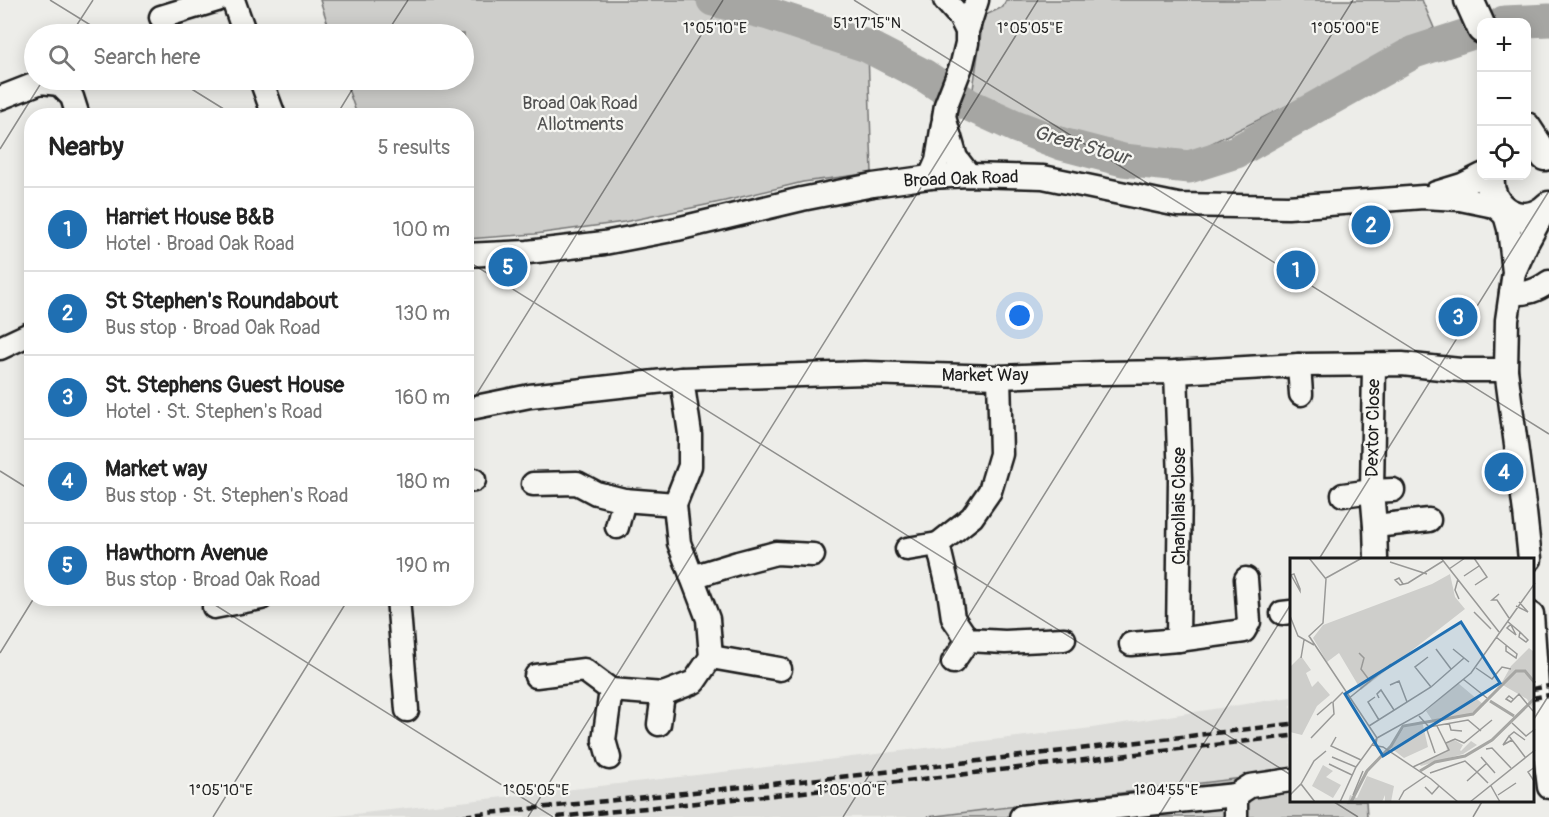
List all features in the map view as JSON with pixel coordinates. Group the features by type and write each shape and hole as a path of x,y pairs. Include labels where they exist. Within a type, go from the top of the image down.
{"main road":[{"path":"1531,136 1540,155"},
{"path":"1490,180 1490,191 1502,209 1514,216 1545,217"}],"street":[{"path":"161,17 217,0"},
{"path":"233,0 241,24"},
{"path":"945,0 960,17 967,31"},
{"path":"930,177 937,161 946,105 962,64 967,31 977,0"},
{"path":"0,98 24,89"},
{"path":"64,90 72,97 75,108"},
{"path":"265,90 271,108"},
{"path":"944,118 956,158 969,176"},
{"name":"Broad Oak Road","path":"474,255 528,252 604,243 677,229 802,199 930,177 1043,177 1178,205 1288,207 1423,197 1469,200 1502,209"},
{"name":"Broad Oak Road","path":"1423,197 1462,185 1477,178"},
{"path":"1502,209 1509,229 1513,282 1524,294 1534,292 1549,282"},
{"path":"1530,558 1506,370 1507,320 1513,282 1527,243 1545,217"},
{"path":"0,348 24,337"},
{"name":"Market Way","path":"474,407 530,396 682,379 865,373 999,376 1176,372 1299,365 1402,364 1460,370 1506,370"},
{"path":"1299,365 1301,394"},
{"name":"Dextor Close","path":"1374,365 1382,490 1375,526 1376,558"},
{"name":"Charollais Close","path":"1176,372 1180,479 1178,640"},
{"path":"907,549 938,544 972,517 990,491 1000,454 999,376"},
{"path":"536,676 584,670 611,690 663,694 694,682 711,657 708,619 679,543 675,504 690,466 690,434 682,379"},
{"path":"533,484 577,483 596,494 624,500 675,504"},
{"name":"Dextor Close","path":"1342,495 1382,490"},
{"path":"617,527 624,500"},
{"path":"1375,526 1429,520"},
{"path":"938,544 953,618 968,640"},
{"path":"692,577 776,553 813,555"},
{"path":"1131,644 1244,631 1249,622 1246,579"},
{"path":"214,607 219,606"},
{"path":"399,606 407,710"},
{"path":"1534,632 1539,750 1549,787"},
{"path":"968,640 1005,642 1064,639"},
{"path":"953,662 968,640"},
{"path":"711,657 780,669"},
{"path":"609,758 604,740 611,690"},
{"path":"659,724 663,694"},
{"path":"1021,817 1236,806 1250,786 1290,780"}],"shaded area":[{"path":"1290,697 1290,772 927,817 329,817 802,763 1092,728"}],"green space":[{"name":"Broad Oak Road Allotments","path":"320,0 695,0 768,19 868,51 872,173 803,182 624,222 535,234 474,238 474,108 355,108 348,90 474,90 474,24 328,24"},
{"path":"1006,0 1422,0 1434,28 1378,60 1200,149 1163,157 1095,144 972,96 982,27 977,19 1003,7"},
{"path":"1290,772 1290,802 1366,802 1367,817 927,817"}],"waterway":[{"name":"Great Stour","path":"713,0 769,14 867,46 925,76 969,105 1062,144 1123,160 1189,167 1236,152 1414,52 1477,32"},
{"name":"Great Stour","path":"1531,21 1549,20"}],"railway":[{"path":"1534,689 1549,686"},
{"path":"1534,698 1549,695"},
{"path":"450,817 859,775 1290,724"},
{"path":"557,817 863,786 1290,736"}],"place":[{"name":"St Stephen's Roundabout","path":"1371,225"},
{"name":"Hawthorn Avenue","path":"508,267"},
{"name":"Harriet House B&B","path":"1296,270"},
{"name":"St. Stephens Guest House","path":"1458,317"},
{"name":"Market way","path":"1504,472"}]}
